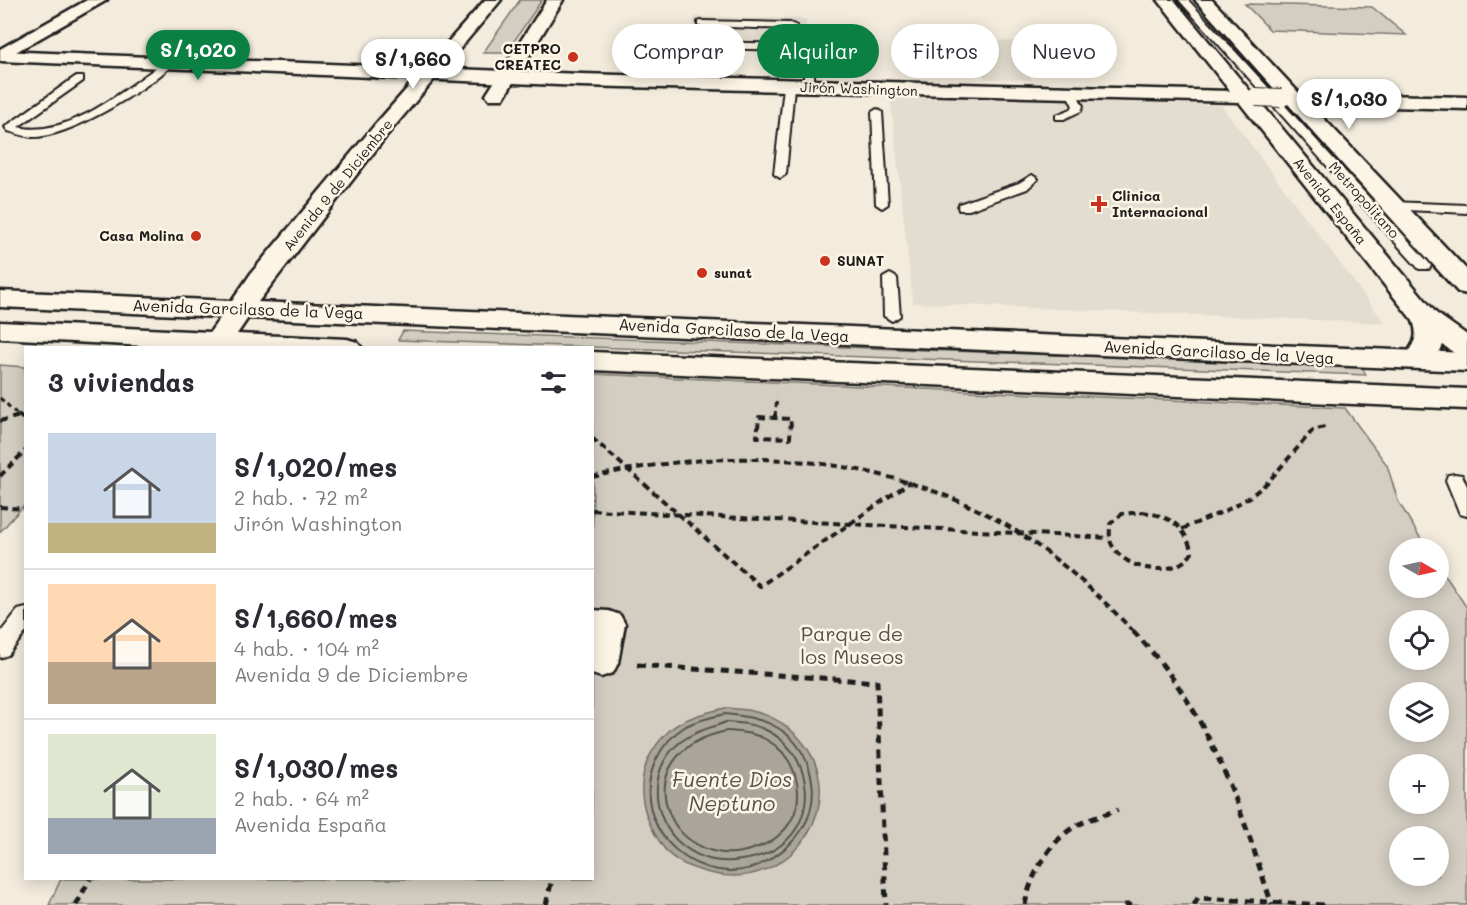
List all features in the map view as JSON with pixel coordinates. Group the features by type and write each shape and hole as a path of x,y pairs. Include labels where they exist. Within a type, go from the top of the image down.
{"main road":[{"path":"0,56 99,0"},
{"name":"Avenida 9 de Diciembre","path":"216,345 247,300 381,130 493,0"},
{"path":"496,95 555,0"},
{"name":"Avenida España","path":"1166,0 1250,97 1447,344"},
{"path":"1203,0 1287,98 1467,286"},
{"name":"Jirón Washington","path":"0,56 100,64 170,62 789,87 1467,103"},
{"name":"Avenida Garcilaso de la Vega","path":"0,279 247,300 1386,360 1447,344"},
{"name":"Avenida Garcilaso de la Vega","path":"0,298 247,300 892,316 1337,335 1447,344"},
{"name":"Avenida Garcilaso de la Vega","path":"0,330 260,346"},
{"path":"1337,335 1386,360"},
{"path":"594,361 1467,399"}],"street":[{"path":"594,623 609,624 601,663"}],"lane":[{"name":"Metropolitano","path":"1183,0 1424,266"},
{"path":"78,79 11,127 12,129 22,132 43,132 73,124 170,62"},
{"path":"809,78 809,87"},
{"path":"780,174 789,87"},
{"path":"1060,117 1076,111 1078,106 1072,94"},
{"path":"877,112 882,204"},
{"path":"964,207 1023,186 1032,178"},
{"path":"1392,206 1467,209"},
{"path":"890,278 892,316"},
{"path":"1455,480 1467,509"},
{"path":"0,649 24,619"}],"path":[{"path":"775,418 778,389"},
{"path":"0,398 24,420"},
{"path":"0,421 20,416"},
{"path":"759,417 775,418 791,419 790,438 757,437 759,417"},
{"path":"1182,529 1227,510 1250,497 1268,482 1313,430 1335,424"},
{"path":"594,440 760,586 911,482"},
{"path":"0,476 24,452"},
{"path":"594,477 627,469 701,459 770,458 837,466 911,482 958,500 1020,534 1063,565 1093,591 1139,638 1175,681 1210,740 1245,820 1271,903"},
{"path":"0,507 24,509"},
{"path":"594,510 1109,538"},
{"path":"1132,512 1153,513 1174,522 1182,529 1192,548 1191,557 1185,565 1163,571 1136,564 1124,557 1109,538 1110,524 1115,518 1132,512"},
{"path":"601,663 877,682 886,905"},
{"path":"1025,905 1027,893 1046,856 1071,829 1118,810"},
{"path":"76,905 89,880"},
{"path":"546,905 552,880"},
{"path":"1194,905 1198,898 1324,905"},
{"path":"1124,905 1131,905"}],"shaded area":[{"path":"695,17 806,19 806,24 757,24 757,48 745,48 745,24 693,24"},
{"path":"999,41 1011,41 1011,78 1031,78 1032,80 985,79 999,78"},
{"name":"Clinica Internacional","path":"890,95 1221,105 1385,323 913,303"}],"green space":[{"path":"520,0 542,0 506,53 483,53"},
{"path":"1245,4 1372,7 1406,35 1270,30"},
{"path":"403,331 1361,366 1366,375 594,346 398,340"},
{"path":"0,365 24,367 24,505 0,532"},
{"name":"Parque de los Museos","path":"594,374 1345,408 1387,465 1398,501 1420,538 1389,538 1389,598 1449,598 1449,581 1467,608 1467,905 49,905 61,880 594,880"}],"water":[{"name":"Fuente Dios Neptuno","path":"725,708 763,714 788,727 811,756 820,782 818,809 808,833 791,854 768,869 740,876 710,873 684,864 673,857 654,833 643,802 644,772 658,743 670,730 682,722"}],"place":[{"name":"CETPRO CREATEC","path":"573,57"},
{"name":"Clinica Internacional","path":"1099,204"},
{"name":"Casa Molina","path":"196,236"},
{"name":"SUNAT","path":"825,261"},
{"name":"sunat","path":"702,273"}]}
